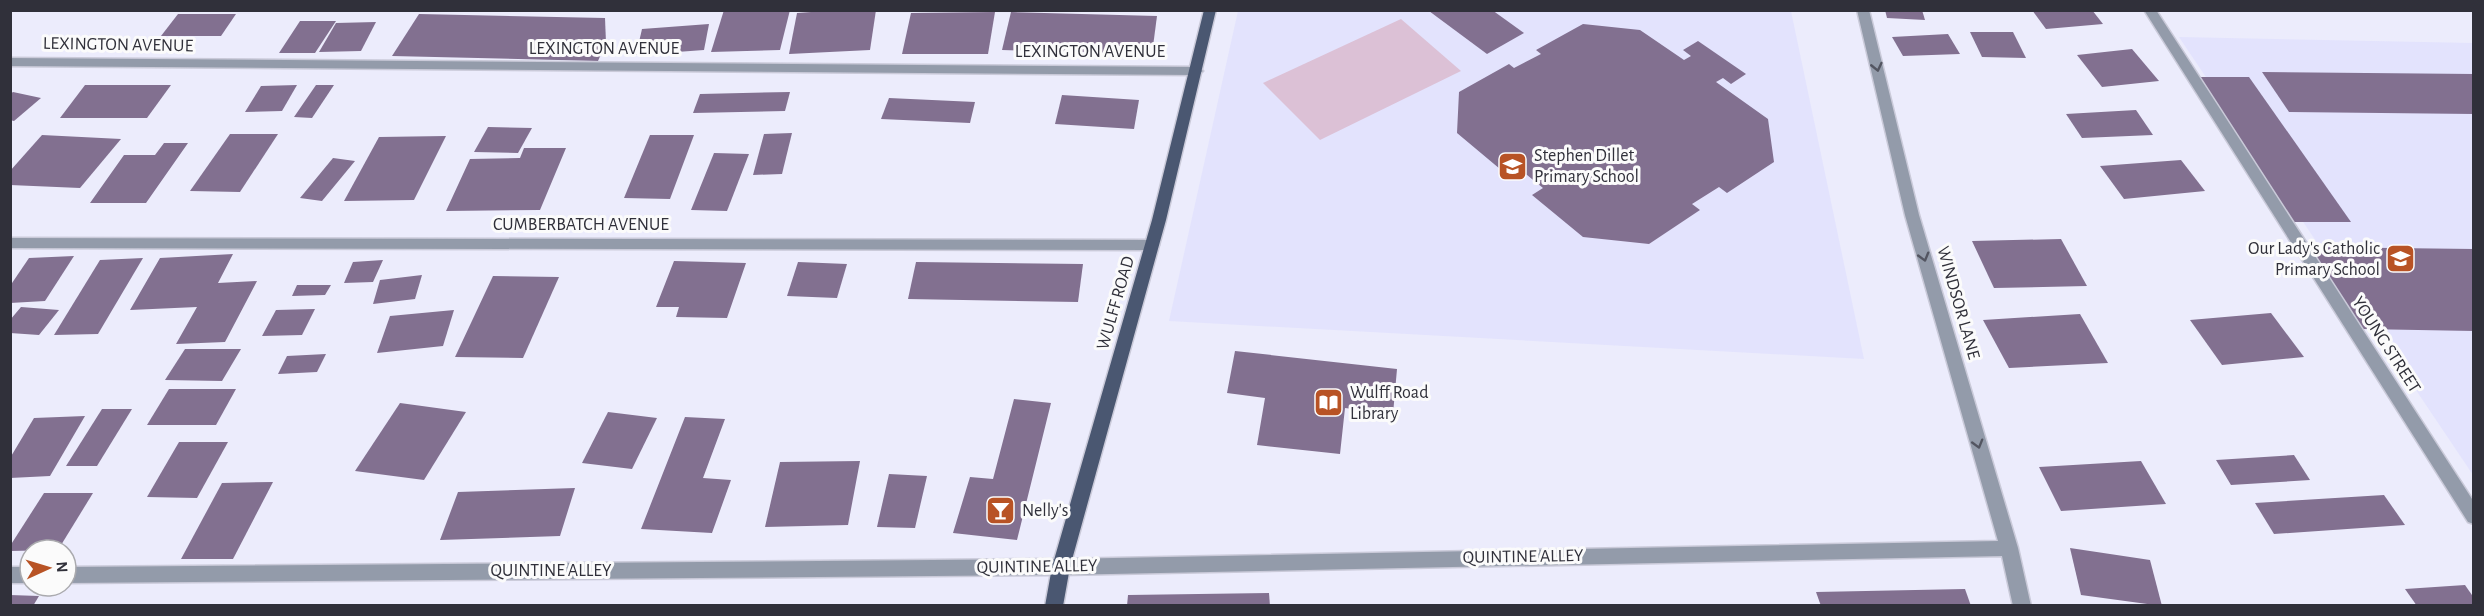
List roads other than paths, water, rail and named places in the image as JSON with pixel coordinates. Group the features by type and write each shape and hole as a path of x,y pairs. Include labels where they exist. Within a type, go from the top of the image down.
{"main road":[{"name":"WULFF ROAD","path":"1054,606 1061,567 1152,245 1197,71 1210,10"}],"street":[{"name":"WINDSOR LANE","path":"1863,10 1912,215 2009,548 2022,606"},
{"name":"YOUNG STREET","path":"2150,10 2474,517"},
{"name":"LEXINGTON AVENUE","path":"10,62 1197,71"},
{"name":"CUMBERBATCH AVENUE","path":"10,243 1152,245"},
{"name":"QUINTINE ALLEY","path":"78,575 1061,567 2009,548"}],"place":[{"name":"Stephen Dillet Primary School","path":"1513,166"},
{"name":"Our Lady's Catholic Primary School","path":"2401,259"},
{"name":"Wulff Road Library","path":"1329,403"},
{"name":"Nelly's","path":"1001,511"}]}
